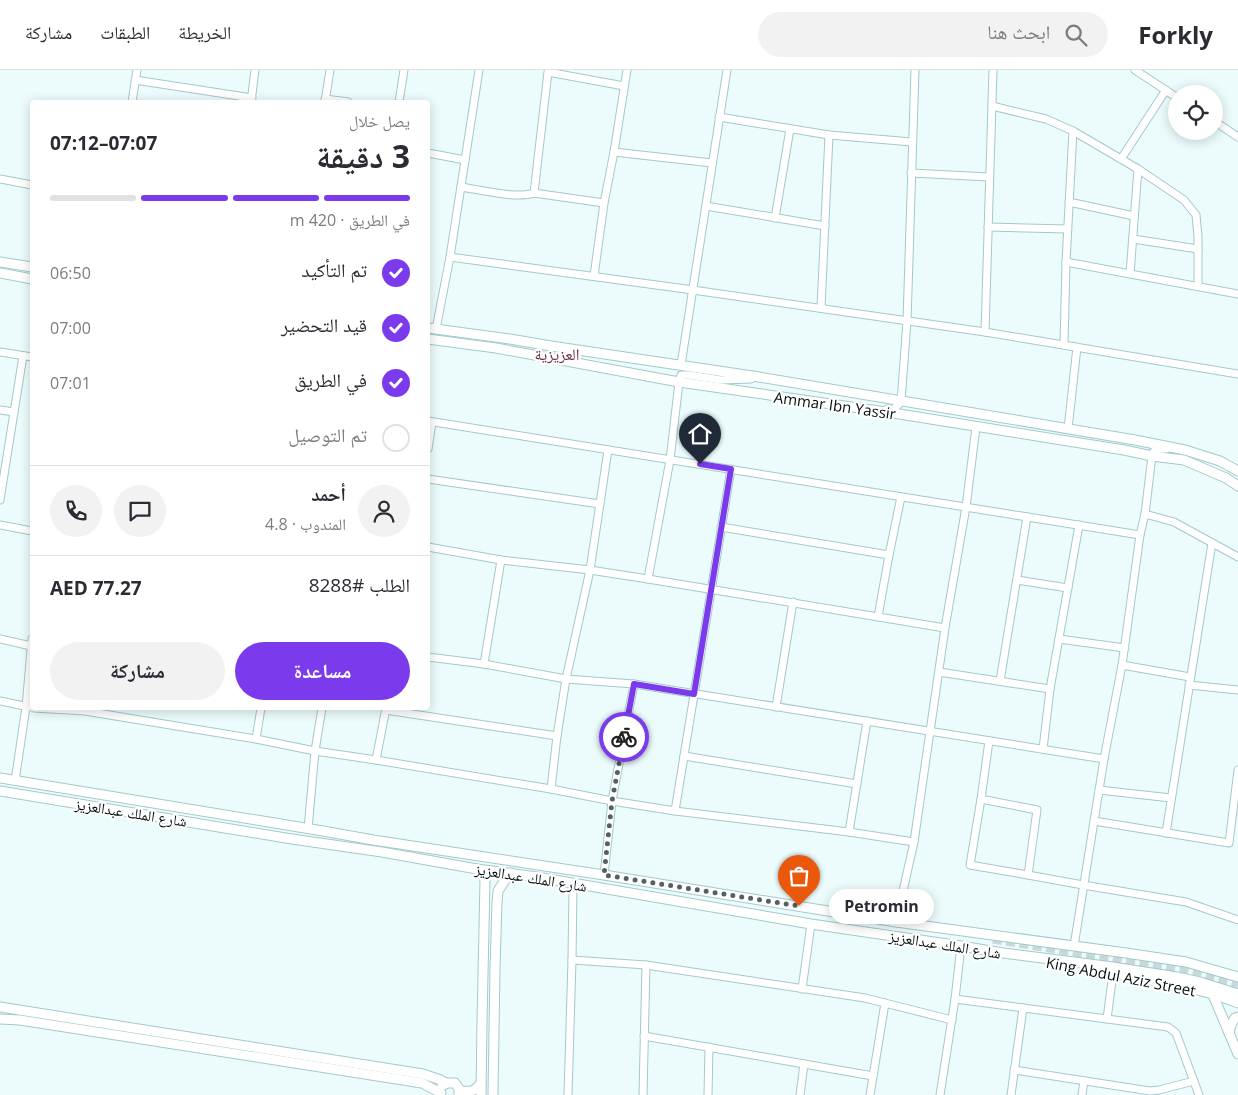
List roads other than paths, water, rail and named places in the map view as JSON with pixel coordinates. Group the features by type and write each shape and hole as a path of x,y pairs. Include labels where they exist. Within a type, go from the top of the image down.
{"street":[{"path":"132,100 137,70"},
{"path":"135,80 251,100 255,70"},
{"path":"325,100 330,70"},
{"path":"399,100 404,70"},
{"path":"432,329 450,257 479,70"},
{"path":"594,276 604,203 627,70"},
{"path":"681,365 727,70"},
{"path":"846,407 894,409 901,402 907,321 915,70"},
{"path":"985,332 993,70"},
{"path":"1121,159 1166,90 1134,70"},
{"path":"534,193 544,71 624,86"},
{"path":"992,106 1046,119 1073,131 1138,169 1184,200 1196,215 1198,286"},
{"path":"719,117 829,135 912,142"},
{"path":"1223,127 1238,137"},
{"path":"775,218 790,129"},
{"path":"1064,345 1067,229 1073,131"},
{"path":"821,308 829,135"},
{"path":"614,152 712,163"},
{"path":"430,153 465,160"},
{"path":"1130,274 1138,169"},
{"path":"911,174 989,177"},
{"path":"0,179 30,185"},
{"path":"461,187 518,196 534,193 604,203"},
{"path":"1069,202 1134,216"},
{"path":"706,206 825,226"},
{"path":"988,227 1067,229"},
{"path":"1133,239 1198,248"},
{"path":"450,257 985,332 1238,374"},
{"path":"0,262 30,267"},
{"path":"1066,262 1238,294"},
{"path":"0,273 30,279"},
{"name":"Ammar Ibn Yassir","path":"432,329 766,378 1135,440 1191,452 1220,461 1238,471"},
{"name":"Ammar Ibn Yassir","path":"430,339 514,351 679,382 1184,460 1226,478 1238,486"},
{"path":"1068,430 1077,348"},
{"path":"0,352 30,357"},
{"path":"0,500 23,356"},
{"path":"648,579 670,460 681,375 722,380 766,378"},
{"path":"0,410 14,412"},
{"path":"430,422 1140,535"},
{"path":"896,922 914,842 945,628 966,507 976,427"},
{"path":"1074,946 1104,759 1125,648 1152,456 1154,451 1159,449 1191,452"},
{"path":"551,789 556,736 566,679 590,570 608,450"},
{"path":"675,811 731,469"},
{"path":"430,478 600,504"},
{"path":"878,617 888,555 901,497"},
{"path":"1145,514 1174,522 1238,557"},
{"path":"1000,681 1027,517"},
{"path":"0,525 30,531"},
{"path":"1043,749 1050,690 1079,525"},
{"path":"721,527 888,555"},
{"path":"1166,833 1212,543"},
{"path":"430,547 501,560 590,570 712,589 945,628"},
{"path":"484,664 501,560"},
{"path":"1017,580 1068,588"},
{"path":"776,706 793,602"},
{"path":"0,639 30,642"},
{"path":"1059,639 1125,648"},
{"path":"430,657 484,664 566,679 634,684 1104,759"},
{"path":"1122,665 1189,681 1238,690"},
{"path":"939,672 1050,690"},
{"path":"604,875 612,801 634,684"},
{"path":"0,701 30,707"},
{"path":"15,781 30,710"},
{"path":"91,710 315,751 551,789 612,801 914,842"},
{"path":"256,739 261,710"},
{"path":"308,829 315,751 322,710"},
{"path":"376,760 386,710"},
{"path":"392,710 556,736"},
{"path":"849,832 867,721"},
{"path":"989,741 970,866 1186,902 1238,920"},
{"path":"684,756 857,784"},
{"path":"1094,821 1229,843 1238,770"},
{"name":"شارع الملك عبدالعزيز","path":"0,778 392,843 896,922 1186,962 1238,977"},
{"path":"1099,790 1171,798"},
{"name":"شارع الملك عبدالعزيز","path":"0,791 511,873 812,924 1003,953 1113,966 1200,982 1238,994"},
{"path":"981,799 1037,810 1028,875"},
{"path":"477,869 484,877 485,890 481,1095"},
{"path":"493,1095 498,891 511,873"},
{"path":"568,1095 573,884"},
{"path":"485,890 491,888 498,891"},
{"path":"802,988 812,924"},
{"path":"940,1095 961,946"},
{"name":"King Abdul Aziz Street","path":"1003,953 1167,983 1238,1003"},
{"path":"572,960 646,965 802,988 865,998 952,1020"},
{"path":"643,1095 646,965"},
{"path":"1107,1020 1113,973"},
{"path":"1213,995 1238,1054"},
{"path":"955,999 1168,1027 1176,1033 1199,1095"},
{"path":"870,1095 886,1003"},
{"path":"0,1007 423,1074 446,1084"},
{"path":"1011,1095 1023,1008"},
{"path":"1229,1032 1235,1018 1238,1017"},
{"path":"0,1019 20,1020 422,1083 441,1094 442,1087 451,1082 458,1086 459,1093 472,1091 481,1083"},
{"path":"644,1036 873,1076"},
{"path":"708,1095 709,1047"},
{"path":"800,1095 804,1064"},
{"path":"1014,1070 1084,1081 1132,1092 1159,1092 1194,1081"},
{"path":"1082,1095 1084,1081"}],"tunnel":[{"path":"993,939 1185,970 1238,985"}],"place":[{"name":"Petromin","path":"799,906"}],"district":[{"name":"العزيزية","path":"557,354"}]}
